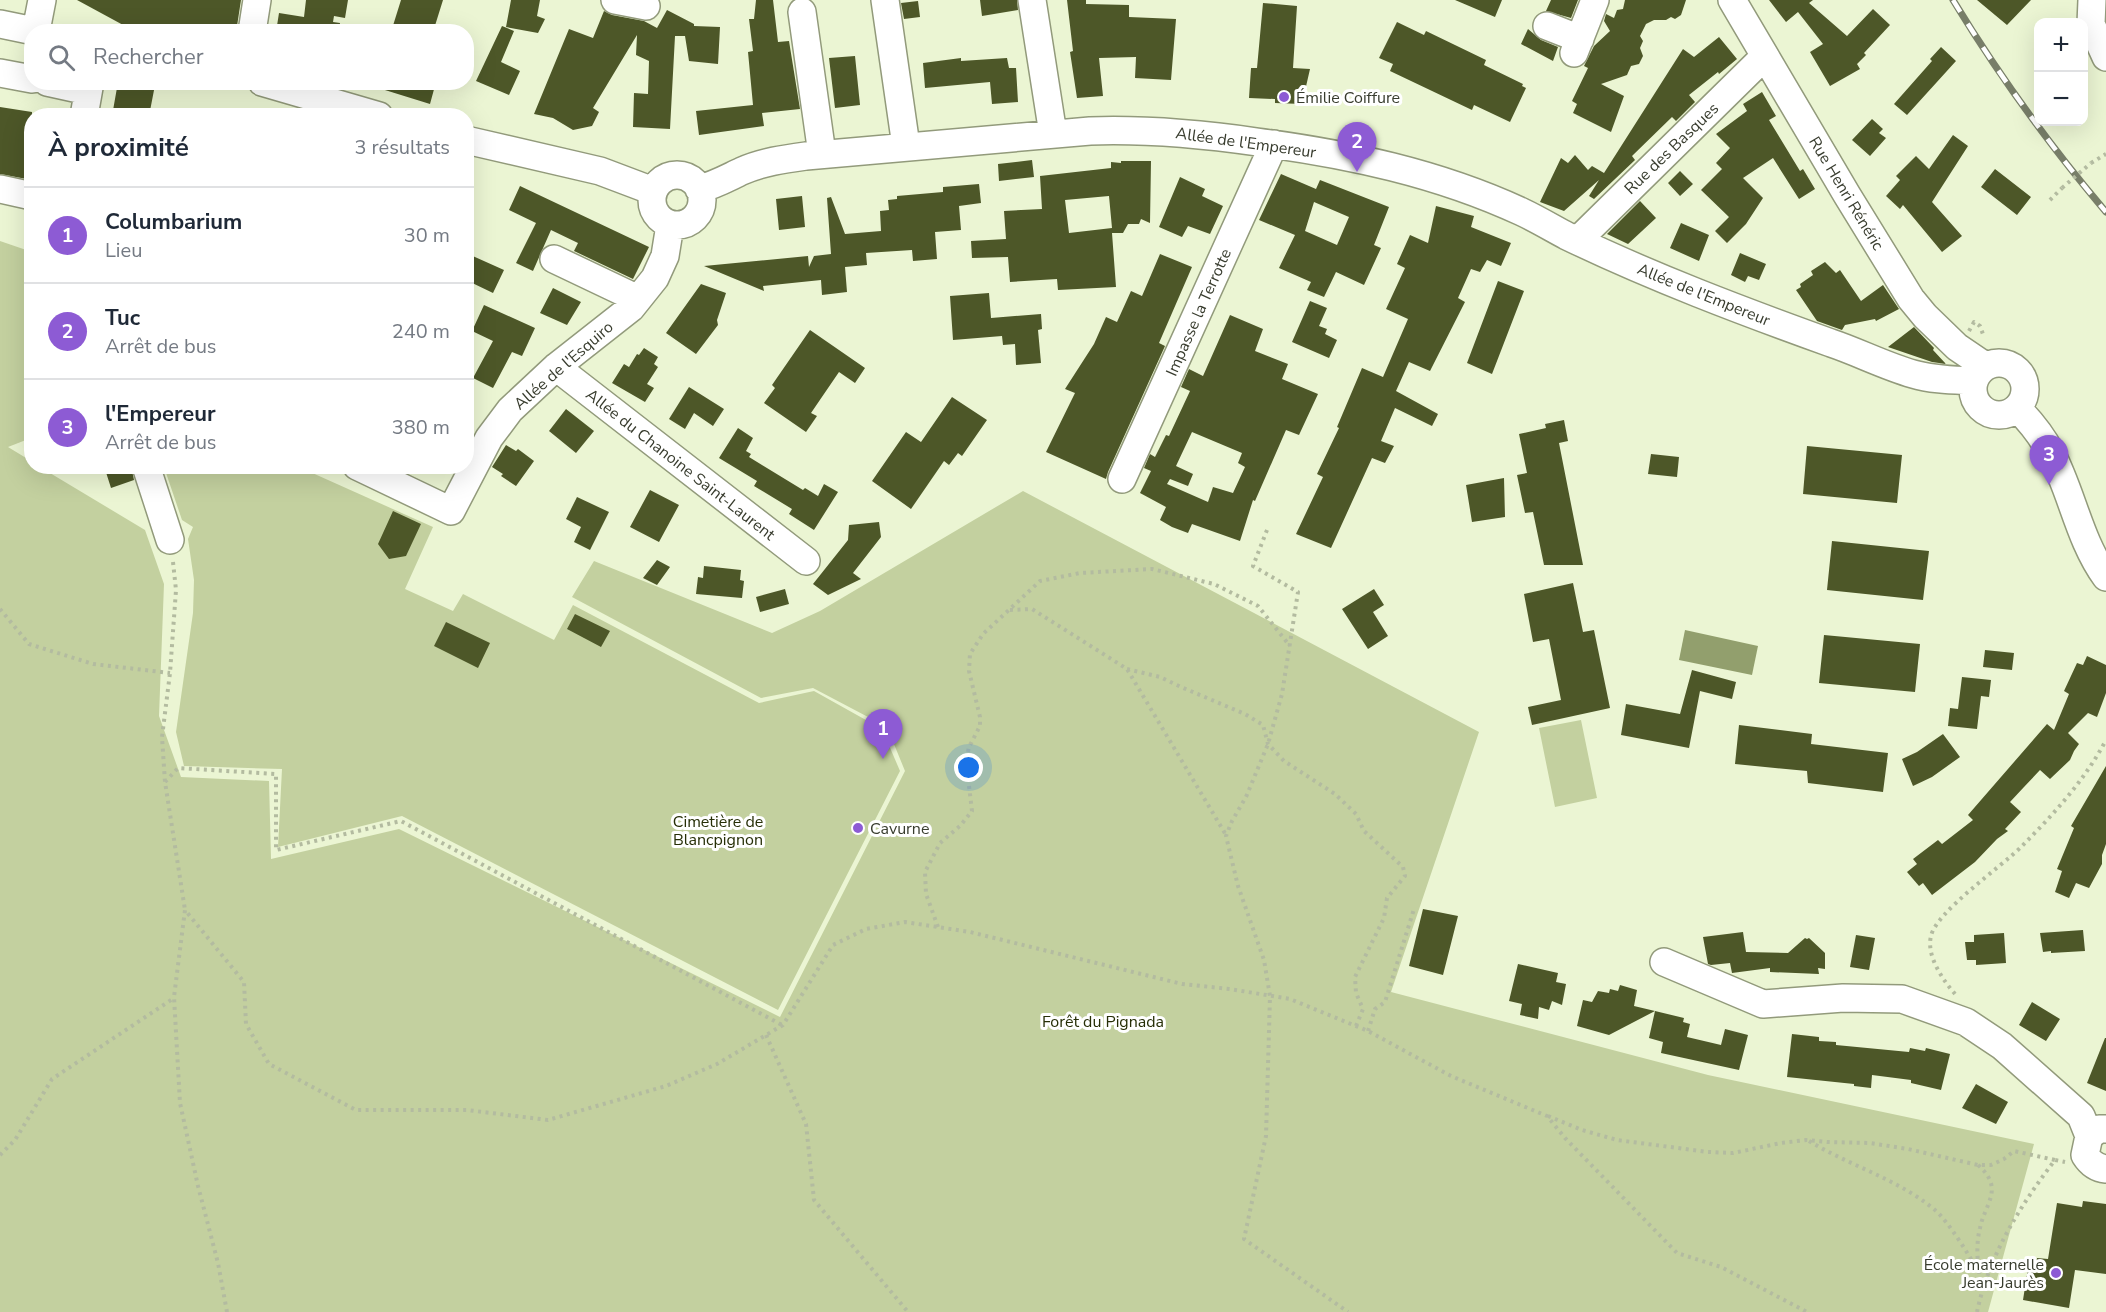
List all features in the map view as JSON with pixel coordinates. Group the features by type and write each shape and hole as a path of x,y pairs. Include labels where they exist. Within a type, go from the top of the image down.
{"street":[{"path":"39,24 42,0"},
{"path":"253,24 257,0"},
{"path":"615,0 646,6"},
{"path":"885,0 906,146"},
{"path":"1032,0 1053,134"},
{"path":"1547,26 1577,46 1596,0"},
{"name":"Rue Henri Rénéric","path":"1732,0 1911,299 1957,347 1979,374"},
{"path":"2092,0 2091,24 2106,57"},
{"path":"802,12 822,154"},
{"path":"0,24 24,28"},
{"name":"Rue des Basques","path":"1578,240 1765,56"},
{"path":"0,73 24,78"},
{"path":"70,90 87,96"},
{"path":"290,90 351,108"},
{"name":"Allée de l'Empereur","path":"699,189 717,184 742,171 766,163 822,154 1090,131 1182,132 1275,144 1370,161 1426,176 1472,192 1522,212 1578,240 1684,286 1773,322 1914,374 1941,379 1979,374"},
{"path":"474,142 600,171 653,191"},
{"name":"Impasse la Terrotte","path":"1122,479 1275,144"},
{"path":"681,175 691,180 699,189 702,200 699,211 692,220 682,225 670,225 654,212 653,191 659,182 669,176 681,175"},
{"path":"0,189 24,194"},
{"name":"Allée de l'Esquiro","path":"474,467 489,438 510,410 556,367 631,308 655,278 665,256 670,225"},
{"path":"554,259 638,299"},
{"path":"2001,362 2017,369 2025,384 2025,393 2017,408 2001,416 1985,412 1974,398 1972,390 1979,374 2001,362"},
{"name":"Allée du Chanoine Saint-Laurent","path":"556,367 806,561"},
{"path":"2017,408 2031,423 2051,452 2082,531 2106,577"},
{"path":"149,474 170,540"},
{"name":"Allée de l'Esquiro","path":"374,474 451,511 470,474"},
{"path":"1664,962 1763,1004 1843,998 1902,999 1966,1022 2002,1046 2081,1116 2097,1133 2085,1155 2089,1162 2098,1168 2106,1169"}],"path":[{"path":"2050,200 2091,163 2106,154"},
{"path":"1226,836 1232,820 1246,797 1268,744 1282,694 1291,647 1298,592 1253,566 1267,530"},
{"path":"170,540 176,590 170,673 162,737 165,782 185,910 174,998 180,1103 218,1263 227,1312"},
{"path":"938,927 926,894 926,872 940,843 960,826 972,811 966,760 969,747 980,726 980,717 969,671 970,654 983,634 1040,581 1080,573 1152,569 1214,584 1258,606 1291,647"},
{"path":"0,609 29,644 93,664 170,673"},
{"path":"1010,610 1032,609 1127,669 1160,676 1245,714 1263,725 1268,744 1284,761 1335,794 1356,814 1364,831 1403,867 1405,876 1387,898 1384,918 1356,977 1356,993 1363,1009 1356,1026"},
{"path":"1127,669 1226,836 1238,886 1264,960 1270,996 1266,1136 1244,1239 1348,1312"},
{"path":"1957,996 1940,974 1933,955 1931,936 1940,919 1995,872 2042,825 2084,775 2106,740"},
{"path":"165,782 178,768 276,774 276,850 401,821 783,1025"},
{"path":"1368,1031 1375,1009 1385,1002 1414,909"},
{"path":"185,910 244,982 246,1024 269,1064 356,1110 467,1110 548,1120 666,1086 717,1064 783,1025 833,945 866,928 905,922 1024,945 1182,984 1290,999 1368,1031 1451,1076 1582,1130 1617,1140 1662,1147 1733,1153 1806,1140 1870,1143 1978,1165 1991,1165 2014,1151 2072,1163"},
{"path":"0,1155 15,1140 52,1078 174,998"},
{"path":"766,1035 806,1124 814,1200 908,1312"},
{"path":"1547,1116 1565,1138 1677,1252 1721,1268 1807,1312"},
{"path":"1806,1140 1903,1188 1937,1212 1978,1271"},
{"path":"1977,1312 1982,1289 2008,1227 2055,1160"},
{"path":"1978,1165 1992,1184 1990,1204 1980,1228 1978,1271 1982,1289"}],"green space":[{"name":"Forêt du Pignada","path":"0,241 24,249 24,441 8,447 24,457 24,474 52,474 145,530 164,584 159,716 181,777 269,781 271,859 399,829 780,1017 905,771 887,727 813,688 761,698 572,597 594,561 772,633 820,611 1023,491 1479,732 1391,992 1708,1075 2034,1144 1988,1312 0,1312"},
{"name":"Cimetière de Blancpignon","path":"166,474 315,474 433,527 405,589 453,611 463,594 554,640 573,605 759,703 814,691 882,729 900,771 778,1010 402,816 278,847 282,769 184,766 176,732 193,613 194,580 188,539 193,527 182,520"},
{"path":"1581,720 1597,798 1555,807 1539,728"}],"shaded area":[{"path":"1685,630 1758,646 1752,675 1679,660"}],"building":[{"path":"77,0 241,0 237,24 121,24"},
{"path":"306,0 348,0 345,18 334,16 333,22 340,24 277,24 279,13 304,17"},
{"path":"401,0 443,0 436,24 394,24"},
{"path":"511,0 540,0 537,16 545,19 538,33 506,27"},
{"path":"756,0 773,0 778,42 789,41 800,109 762,113 764,126 699,135 696,111 753,105 748,52 753,51 749,19 754,19"},
{"path":"980,0 1017,0 1018,10 982,16"},
{"path":"1067,0 1086,0 1086,4 1129,5 1129,17 1176,19 1171,80 1135,78 1136,57 1099,58 1103,96 1077,98 1070,52 1073,51"},
{"path":"1455,0 1502,0 1495,17"},
{"path":"1551,0 1578,0 1571,18 1546,11"},
{"path":"1625,0 1686,0 1681,15 1675,19 1671,17 1646,24 1640,36 1643,41 1640,48 1643,56 1639,64 1631,66 1627,75 1601,84 1624,96 1611,132 1573,113 1577,104 1572,101 1588,68 1584,66 1594,46 1610,31 1604,21 1606,14 1614,18 1617,10 1623,9"},
{"path":"1769,0 1813,0 1809,3 1847,36 1873,9 1890,25 1864,53 1866,55 1857,64 1860,69 1830,86 1810,52 1823,44 1798,12 1786,22"},
{"path":"1977,0 2031,0 2007,25"},
{"path":"918,1 920,17 904,19 901,3"},
{"path":"1263,3 1297,6 1293,68 1310,69 1302,104 1275,103 1275,99 1249,98 1251,68 1257,68"},
{"path":"667,10 694,26 720,27 718,64 689,61 685,36 675,36 670,129 633,127 634,93 648,94 649,61 636,55 637,35 593,108 599,112 592,126 573,130 553,118 534,114 569,29 593,38 604,11 612,15 644,21 657,28"},
{"path":"1397,22 1424,35 1426,31 1486,60 1484,65 1523,84 1522,86 1526,88 1510,122 1474,105 1472,110 1390,71 1393,64 1379,58"},
{"path":"502,26 514,31 501,62 520,71 509,95 476,81"},
{"path":"1528,29 1541,40 1558,47 1553,61 1521,44"},
{"path":"1719,37 1737,59 1689,95 1695,102 1676,121 1672,117 1632,156 1635,160 1594,199 1589,196 1599,180 1564,211 1540,202 1561,158 1568,163 1575,155 1588,170 1592,166 1604,173 1683,49 1694,57"},
{"path":"1941,47 1956,61 1907,115 1894,104 1932,61 1930,59"},
{"path":"855,56 860,105 835,108 829,58"},
{"path":"961,58 961,61 1007,58 1009,68 1016,68 1018,102 992,104 990,82 925,88 923,63"},
{"path":"117,90 154,90 151,108 113,108"},
{"path":"385,90 434,90 430,104"},
{"path":"1762,92 1776,116 1769,120 1800,171 1803,169 1815,189 1799,199 1773,158 1743,178 1763,198 1746,224 1727,243 1715,231 1729,217 1701,190 1722,169 1716,163 1730,148 1716,134 1747,111 1743,104"},
{"path":"0,107 24,111 24,178 0,174"},
{"path":"1872,119 1883,129 1879,133 1886,138 1870,156 1852,140"},
{"path":"1953,135 1968,146 1932,202 1962,236 1942,252 1903,205 1900,209 1886,196 1900,180 1896,176 1916,156 1929,169"},
{"path":"1032,160 1034,177 999,181 998,164"},
{"path":"1121,161 1151,161 1150,223 1141,219 1139,224 1128,224 1123,233 1112,233 1116,287 1058,290 1057,279 1010,282 1008,257 972,258 971,241 1006,239 1004,211 1042,209 1040,176 1111,168 1111,162 1121,163","holes":["1109,196 1112,228 1069,233 1065,200"]},
{"path":"1995,169 2031,197 2017,215 1981,187"},
{"path":"1680,171 1693,184 1680,196 1668,183"},
{"path":"1281,174 1316,189 1320,180 1389,207 1374,245 1381,248 1364,285 1336,272 1324,297 1307,290 1311,282 1279,268 1295,235 1259,220","holes":["1314,202 1349,217 1337,245 1305,231"]},
{"path":"1180,177 1205,189 1202,196 1223,206 1210,234 1188,226 1182,237 1159,227"},
{"path":"979,184 981,203 959,206 961,230 935,232 937,259 913,261 912,250 866,253 867,265 845,267 847,292 822,295 821,280 763,286 764,291 704,266 808,256 809,267 814,256 831,254 827,198 831,197 845,234 881,231 880,211 889,210 888,200 897,199 897,196 943,192 943,187"},
{"path":"520,186 649,247 633,279 574,251 578,243 551,230 533,271 516,263 536,223 509,210"},
{"path":"802,196 805,227 779,230 776,199"},
{"path":"1640,201 1656,218 1628,244 1607,234"},
{"path":"1436,206 1474,216 1471,227 1511,243 1501,266 1487,260 1480,272 1471,269 1458,298 1465,302 1430,371 1409,362 1396,391 1438,414 1432,426 1395,408 1381,441 1394,446 1385,463 1372,458 1331,548 1296,534 1323,477 1317,474 1339,428 1337,427 1362,368 1383,377 1408,319 1386,309 1405,268 1397,264 1410,235 1428,243"},
{"path":"1681,223 1709,235 1699,261 1670,248"},
{"path":"1740,253 1766,264 1759,280 1748,276 1745,282 1731,275"},
{"path":"1160,254 1192,267 1159,343 1165,346 1106,479 1046,452 1075,393 1065,389 1094,344 1106,317 1117,322 1131,291 1142,296"},
{"path":"474,257 504,270 493,293 474,284"},
{"path":"1825,262 1836,273 1840,270 1861,301 1883,285 1899,309 1876,321 1875,319 1845,325 1842,330 1817,321 1796,290 1801,287 1800,284 1813,275 1811,271"},
{"path":"1498,281 1524,291 1492,374 1467,363"},
{"path":"701,284 726,293 717,320 718,325 696,354 666,333"},
{"path":"553,288 581,302 567,325 540,313"},
{"path":"989,293 991,318 1041,314 1042,329 1038,330 1041,363 1016,365 1015,344 1003,345 1002,336 953,340 950,296"},
{"path":"1310,301 1327,308 1319,326 1327,329 1325,334 1337,340 1329,358 1292,342"},
{"path":"484,305 535,328 522,356 512,352 493,388 474,378 493,341 474,332 474,327"},
{"path":"1230,315 1263,329 1255,351 1288,364 1282,379 1318,394 1299,435 1286,430 1255,501 1253,500 1240,541 1192,524 1188,533 1172,527 1160,520 1166,507 1140,493 1151,471 1144,468 1150,454 1155,457 1166,435 1169,436 1190,391 1181,387 1189,369 1203,376","holes":["1192,432 1242,453 1238,463 1245,467 1233,493 1213,487 1208,502 1167,484 1170,479 1188,486 1193,474 1176,466"]},
{"path":"1914,327 1946,364 1932,362 1888,347"},
{"path":"810,330 865,368 855,383 839,372 811,413 817,416 806,432 764,403 775,388 772,385"},
{"path":"644,348 658,357 654,364 658,367 647,384 654,388 645,402 612,383 624,364 629,367"},
{"path":"689,387 724,409 713,426 694,413 685,429 669,419"},
{"path":"952,397 987,420 962,456 958,453 949,465 944,461 911,509 872,481 906,432 921,442"},
{"path":"566,409 594,431 576,453 549,431"},
{"path":"1564,420 1568,441 1559,443 1583,565 1544,565 1533,512 1525,513 1517,475 1527,473 1519,434 1546,428 1545,424"},
{"path":"738,428 753,438 746,451 751,454 749,457 803,490 805,488 818,496 824,484 838,492 814,530 789,514 792,509 754,486 757,481 719,458"},
{"path":"506,445 516,451 518,449 534,461 516,486 492,467"},
{"path":"1807,446 1902,455 1897,503 1803,494"},
{"path":"1651,454 1679,457 1677,477 1648,474"},
{"path":"107,474 133,474 134,480 111,488"},
{"path":"1504,478 1505,517 1472,522 1466,485"},
{"path":"650,490 679,505 659,542 630,527"},
{"path":"577,497 609,512 590,550 574,542 581,527 566,519"},
{"path":"393,511 421,524 406,556 389,559 378,544"},
{"path":"879,522 881,537 853,573 861,579 828,595 813,584 848,540 849,525"},
{"path":"1832,541 1929,551 1923,600 1827,590"},
{"path":"657,560 670,567 657,585 643,578"},
{"path":"704,566 741,570 740,580 744,581 742,598 696,594 698,577 703,578"},
{"path":"1573,583 1583,632 1594,630 1610,708 1532,725 1528,707 1561,700 1549,639 1533,642 1524,594"},
{"path":"785,589 789,604 760,612 756,597"},
{"path":"1374,589 1384,605 1373,612 1388,636 1368,649 1342,609"},
{"path":"575,614 610,631 601,647 567,629"},
{"path":"446,622 490,643 478,668 434,646"},
{"path":"1824,635 1920,644 1915,692 1819,683"},
{"path":"1985,650 2014,653 2012,670 1983,667"},
{"path":"2087,656 2106,665 2106,693 2097,717 2088,713 2068,733 2079,744 2070,760 2050,779 2040,770 2010,802 2021,812 2005,829 2008,831 1975,862 1932,895 1923,883 1919,886 1907,872 1917,864 1913,859 1938,840 1942,844 1973,820 1968,815 2047,724 2054,730 2069,694 2064,691 2077,663 2083,665"},
{"path":"1692,670 1736,682 1732,699 1700,691 1689,748 1621,735 1626,704 1680,714"},
{"path":"1962,677 1991,680 1989,697 1981,696 1977,729 1948,726 1950,708 1958,709"},
{"path":"1739,725 1812,734 1811,744 1888,753 1883,792 1808,783 1807,771 1735,764"},
{"path":"1943,734 1960,757 1932,777 1913,786 1902,759 1917,752"},
{"path":"2106,766 2106,844 2102,864 2089,888 2076,883 2069,898 2055,892 2062,871 2057,869 2074,828 2071,826"},
{"path":"1423,909 1458,916 1443,975 1409,966"},
{"path":"2083,930 2085,951 2043,952 2040,933"},
{"path":"1743,932 1746,952 1788,953 1805,938 1809,938 1825,953 1825,969 1818,968 1819,974 1770,972 1770,968 1732,973 1730,963 1708,964 1703,937"},
{"path":"2004,933 2006,963 1976,965 1976,960 1967,960 1965,942 1974,942 1974,935"},
{"path":"1856,935 1875,938 1869,970 1850,967"},
{"path":"1518,964 1558,973 1556,982 1566,984 1562,1005 1552,1001 1549,1010 1539,1007 1538,1019 1520,1015 1522,1004 1509,1001"},
{"path":"1620,985 1637,990 1634,1006 1655,1011 1609,1035 1577,1026 1583,1000 1592,1002 1598,991 1609,993 1610,989 1618,991"},
{"path":"2032,1002 2060,1019 2046,1041 2019,1025"},
{"path":"1655,1011 1684,1018 1683,1022 1690,1024 1687,1037 1721,1045 1725,1029 1748,1035 1739,1070 1661,1053 1663,1042 1649,1038"},
{"path":"1792,1034 1819,1037 1819,1041 1836,1042 1836,1045 1909,1052 1910,1048 1925,1051 1926,1048 1950,1054 1941,1090 1911,1083 1911,1080 1872,1075 1871,1088 1854,1086 1854,1084 1787,1077"},
{"path":"2106,1038 2106,1091 2087,1083"},
{"path":"1976,1084 2008,1102 1996,1124 1962,1108"},
{"path":"2083,1201 2106,1204 2106,1274 2075,1270 2069,1308 2023,1300 2028,1268 2035,1269 2037,1258 2048,1259 2057,1203 2082,1207"}],"railway":[{"path":"1953,0 2025,109 2106,212"}],"place":[{"name":"Émilie Coiffure","path":"1284,97"},
{"name":"Tuc","path":"1357,172"},
{"name":"l'Empereur","path":"2049,485"},
{"name":"Columbarium","path":"883,759"},
{"name":"Cavurne","path":"858,828"},
{"name":"École maternelle Jean-Jaurès","path":"2056,1273"}]}
